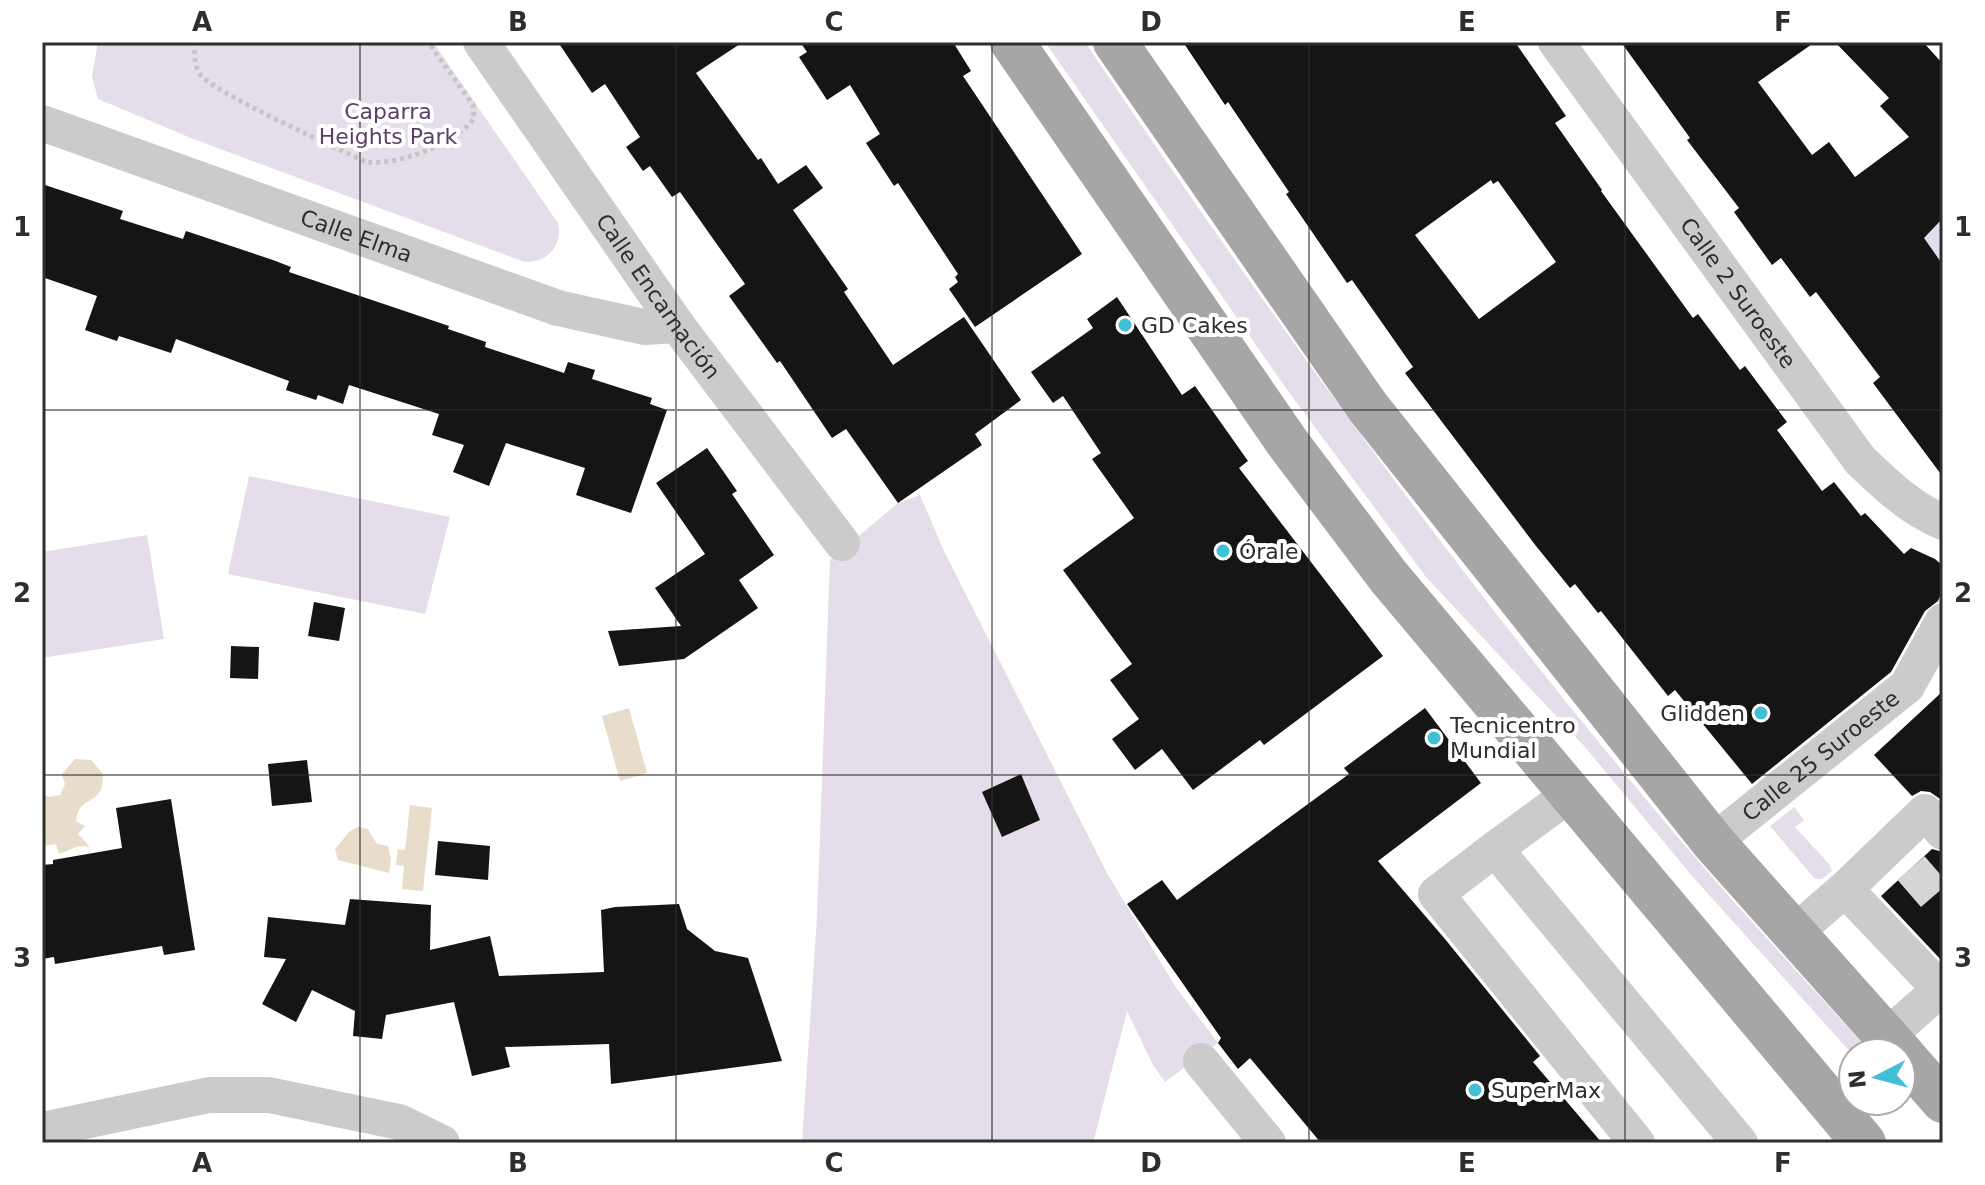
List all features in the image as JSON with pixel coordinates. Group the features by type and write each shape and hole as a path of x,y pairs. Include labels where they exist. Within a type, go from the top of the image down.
{"main road":[{"path":"1012,42 1287,442 1388,576 1864,1143"},
{"path":"1115,42 1367,406 1713,842 1886,1037"},
{"path":"1917,1072 1943,1101"}],"street":[{"name":"Calle Encarnación","path":"481,42 677,325 842,543"},
{"name":"Calle 2 Suroeste","path":"1556,42 1860,460 1894,492 1930,517 1943,522"},
{"name":"Calle Elma","path":"42,123 558,308 644,327 677,325"},
{"name":"Calle 25 Suroeste","path":"1713,842 1907,686 1943,621"},
{"path":"1570,794 1436,894 1637,1143"},
{"path":"1794,933 1845,889 1901,856 1925,812 1943,832"},
{"path":"1495,849 1740,1143"},
{"path":"1845,889 1942,988 1904,1037"},
{"path":"1201,1061 1268,1143"},
{"path":"42,1130 209,1095 269,1095 399,1122 442,1143"}],"path":[{"path":"194,42 197,71 206,81 271,116 373,163 396,160 455,138 474,118 473,105 428,42"}],"green space":[{"name":"Caparra Heights Park","path":"98,42 433,42 558,223 556,245 547,256 525,262 191,138 98,99 92,77"},
{"path":"1045,42 1085,42 1293,342 1437,537 1587,728 1690,851 1856,1037 1837,1037 1693,877 1585,747 1426,577 1288,391"},
{"path":"1943,218 1943,265 1915,227 1936,225"},
{"path":"249,476 450,517 425,614 228,574"},
{"path":"920,495 945,553 1107,873 1175,986 1218,1043 1165,1082 1153,1065 1127,1011 1093,1143 802,1143 817,916 830,560 898,503"},
{"path":"147,535 164,639 42,658 42,552"},
{"path":"1794,807 1804,820 1795,827 1830,865 1832,871 1822,879 1815,879 1770,826"}],"shaded area":[{"path":"629,708 647,773 620,781 602,716"},
{"path":"75,759 91,760 103,774 102,785 96,797 82,806 76,821 85,826 78,834 90,847 79,846 59,854 56,844 42,846 42,794 49,797 60,795 65,784 62,774"},
{"path":"410,805 432,808 423,891 402,889 404,866 396,865 398,849 405,850"},
{"path":"358,827 368,829 377,844 388,846 391,858 389,873 338,860 335,849 350,831"}],"building":[{"path":"558,42 743,42 696,73 778,184 806,165 823,188 793,210 848,289 844,292 893,365 964,317 1021,400 975,434 982,445 898,503 846,429 832,438 780,361 777,363 729,296 745,284 680,192 672,197 650,166 643,171 626,147 640,137 605,84 592,93"},
{"path":"800,42 953,42 971,71 963,76 1082,254 975,327 949,289 958,282 955,277 958,274 898,183 894,186 866,143 880,134 850,85 827,100 799,57 807,52"},
{"path":"1183,42 1515,42 1566,116 1555,123 1601,191 1693,318 1698,314 1740,370 1745,366 1787,422 1777,430 1822,491 1834,482 1861,516 1865,513 1904,554 1911,548 1943,566 1943,589 1938,601 1925,611 1891,672 1752,784 1675,690 1668,696 1601,611 1598,613 1575,584 1570,588 1536,546 1405,373 1413,367 1352,280 1347,283 1228,102 1225,105","holes":["1491,180 1493,184 1498,181 1556,262 1479,319 1415,235"]},
{"path":"1621,42 1815,42 1758,82 1812,155 1829,142 1855,177 1909,137 1880,106 1889,98 1835,42 1923,42 1943,64 1943,218 1924,238 1943,265 1943,477 1873,383 1880,377 1816,292 1810,297 1781,258 1772,265 1734,212 1739,208 1687,140 1690,138"},
{"path":"42,184 123,211 120,219 183,239 186,231 273,260 291,267 289,272 449,326 448,329 486,342 485,347 564,373 568,362 595,370 592,379 652,398 650,404 667,410 631,513 576,495 585,468 506,443 489,486 453,472 464,445 432,435 439,414 349,385 343,404 318,395 316,400 286,390 289,381 176,339 171,353 119,336 117,341 85,330 97,296 42,277"},
{"path":"1117,297 1182,395 1195,386 1248,461 1239,468 1383,656 1264,745 1260,740 1193,790 1162,749 1135,770 1112,739 1139,719 1110,680 1132,664 1063,570 1134,518 1092,459 1101,453 1063,396 1053,403 1031,372 1093,328 1087,319"},
{"path":"707,448 737,491 732,494 774,555 739,580 758,608 684,659 619,666 608,631 681,626 655,588 705,554 656,483"},
{"path":"314,602 345,608 339,641 308,636"},
{"path":"231,646 259,647 258,679 230,678"},
{"path":"1943,691 1943,801 1930,792 1921,791 1912,796 1874,755"},
{"path":"1425,708 1481,783 1378,861 1540,1056 1533,1062 1602,1143 1321,1143 1250,1058 1238,1069 1218,1043 1221,1038 1127,904 1162,880 1177,900 1349,774 1344,768"},
{"path":"307,760 312,802 272,806 268,764"},
{"path":"1021,774 1040,820 1002,837 982,792"},
{"path":"171,799 195,950 164,955 162,946 55,964 54,957 42,959 42,865 53,864 53,860 122,848 116,808"},
{"path":"438,841 490,846 488,880 435,875"},
{"path":"1932,849 1943,852 1943,962 1881,896"},
{"path":"350,899 431,905 430,950 490,936 499,976 604,972 601,910 679,904 687,929 715,951 748,958 782,1061 611,1084 609,1044 505,1047 510,1067 472,1076 454,1002 386,1015 382,1039 353,1036 355,1011 312,990 296,1022 262,1004 286,959 264,957 268,917 345,925"}],"tunnel":[{"path":"1911,868 1943,905"}],"place":[{"name":"GD Cakes","path":"1125,325"},
{"name":"Órale","path":"1223,551"},
{"name":"Glidden","path":"1761,713"},
{"name":"Tecnicentro Mundial","path":"1434,738"},
{"name":"SuperMax","path":"1475,1090"}]}
